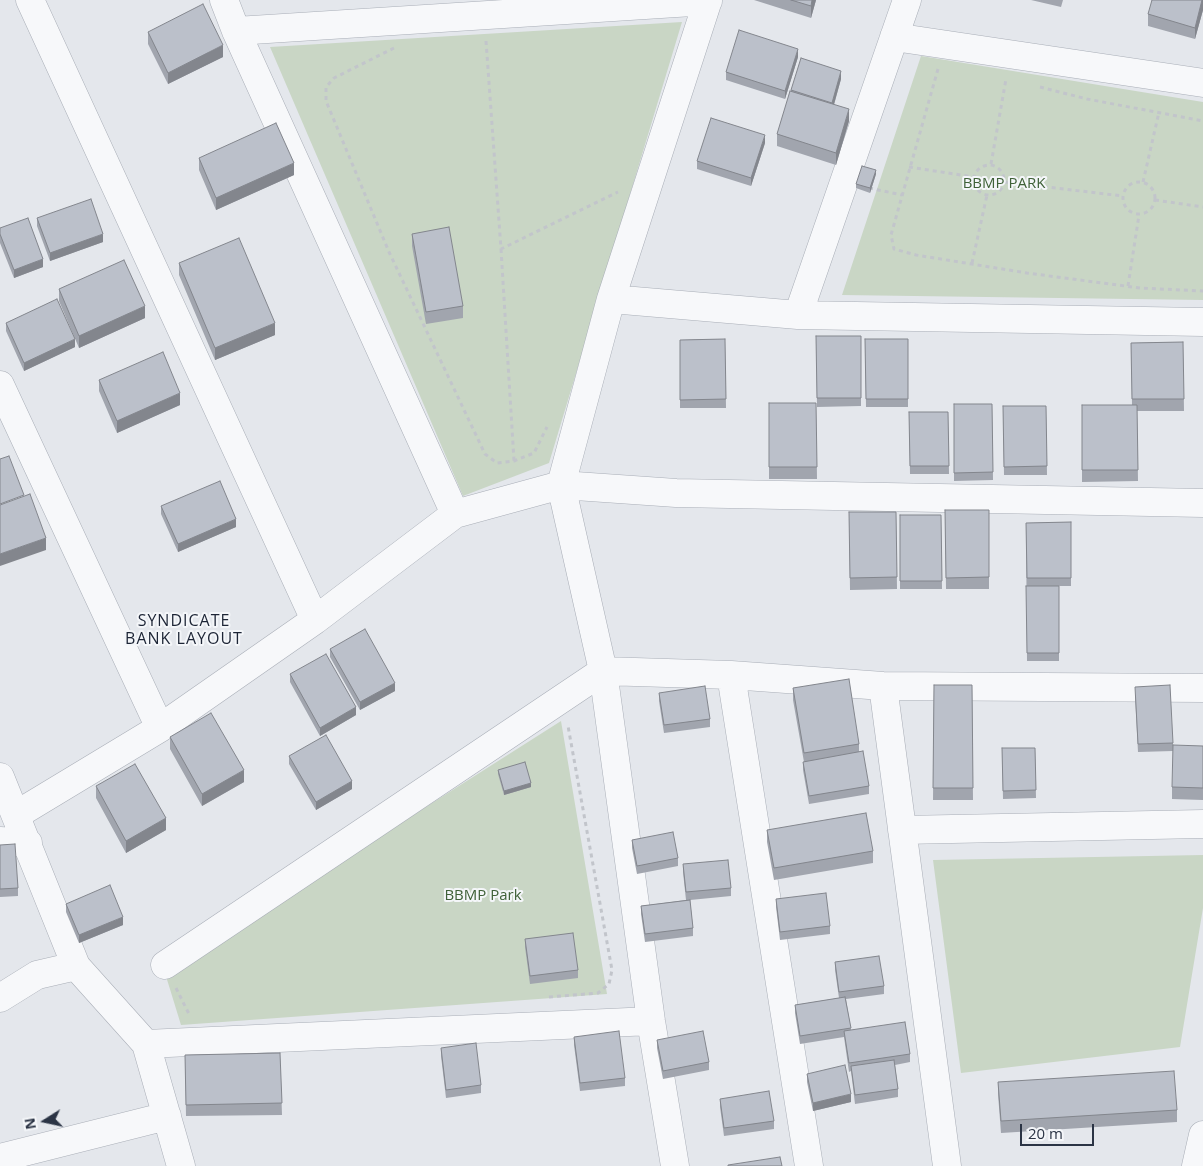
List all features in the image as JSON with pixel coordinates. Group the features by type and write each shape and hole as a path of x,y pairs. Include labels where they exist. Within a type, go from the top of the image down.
{"street":[{"path":"30,0 315,620"},
{"path":"224,0 236,31 455,514"},
{"path":"236,31 708,0 611,299 561,485 603,671 651,1021 675,1166"},
{"path":"798,314 907,0"},
{"path":"894,37 1203,83"},
{"path":"611,299 798,314 1203,322"},
{"path":"0,385 160,728"},
{"path":"16,816 160,728 315,620 455,514 561,485 676,493 1203,503"},
{"path":"165,965 603,671 731,675 883,686 1203,688"},
{"path":"731,675 810,1166"},
{"path":"883,686 948,1166"},
{"path":"0,777 76,966 146,1044 182,1166"},
{"path":"902,830 1203,824"},
{"path":"0,841 28,843"},
{"path":"0,998 12,983 76,966"},
{"path":"146,1044 651,1021"},
{"path":"0,1158 167,1116"},
{"path":"1196,1166 1203,1135"}],"path":[{"path":"486,38 502,249 514,461"},
{"path":"477,39 494,38"},
{"path":"402,44 334,78 326,87 326,101 389,252 485,454 497,463 514,461 534,453 550,420"},
{"path":"942,66 938,68 934,78 891,236 894,249 916,255 1027,273 1128,286 1203,291"},
{"path":"1000,78 1015,81"},
{"path":"991,164 1006,79"},
{"path":"1033,86 1203,120"},
{"path":"1143,182 1159,112"},
{"path":"991,164 1000,168 1004,182 1000,190 987,195 978,191 974,177 978,168 991,164"},
{"path":"910,167 974,177"},
{"path":"1004,182 1123,196"},
{"path":"1143,182 1152,188 1155,200 1149,211 1139,215 1125,207 1123,196 1124,191 1132,184 1143,182"},
{"path":"844,183 902,195"},
{"path":"502,249 619,192"},
{"path":"972,263 987,195"},
{"path":"1155,200 1203,207"},
{"path":"1128,286 1139,215"},
{"path":"542,998 598,993 609,984 612,970 563,698"},
{"path":"165,965 193,1022"}],"green space":[{"path":"682,22 549,463 463,496 270,47"},
{"name":"BBMP PARK","path":"921,56 1203,102 1203,300 842,295"},
{"name":"BBMP Park","path":"561,721 607,994 181,1025 165,973"},
{"path":"1203,855 1203,908 1180,1047 961,1073 933,860"}],"building":[{"path":"791,0 812,0 811,6"},
{"path":"1152,0 1202,0 1195,28 1148,14"},
{"path":"203,4 223,45 168,73 148,32"},
{"path":"739,30 798,49 785,91 726,72"},
{"path":"801,58 841,71 832,103 791,90"},
{"path":"790,91 849,109 836,153 777,134"},
{"path":"711,118 765,135 751,178 697,161"},
{"path":"276,123 294,163 216,198 199,158"},
{"path":"862,166 876,170 870,188 856,184"},
{"path":"91,199 103,234 50,253 37,218"},
{"path":"28,218 43,259 14,270 0,234 0,228"},
{"path":"449,227 463,306 426,312 412,234"},
{"path":"239,238 275,323 215,348 179,263"},
{"path":"124,260 145,306 79,336 59,289"},
{"path":"57,299 75,339 24,363 6,323"},
{"path":"816,336 861,336 861,398 817,398"},
{"path":"725,339 726,399 680,400 680,340"},
{"path":"865,339 908,339 908,399 866,399"},
{"path":"1183,342 1184,399 1132,399 1131,343"},
{"path":"163,352 180,393 117,421 99,380"},
{"path":"769,403 816,403 817,467 769,467"},
{"path":"954,404 992,404 993,472 954,473"},
{"path":"1082,405 1137,405 1138,470 1082,470"},
{"path":"1003,406 1046,406 1047,466 1004,467"},
{"path":"909,412 948,412 949,466 910,466"},
{"path":"9,456 24,495 0,504 0,459"},
{"path":"220,481 236,519 178,544 161,506"},
{"path":"30,494 46,538 0,554 0,505"},
{"path":"945,510 989,510 989,577 946,578"},
{"path":"849,512 896,512 897,577 850,578"},
{"path":"900,515 941,515 942,581 900,581"},
{"path":"1071,522 1071,578 1027,578 1026,523"},
{"path":"1026,586 1059,586 1059,653 1027,653"},
{"path":"365,629 395,683 360,702 330,649"},
{"path":"326,654 356,707 320,728 290,674"},
{"path":"849,679 859,744 804,753 793,688"},
{"path":"934,685 972,685 973,788 933,788"},
{"path":"1170,685 1173,743 1138,744 1135,687"},
{"path":"705,686 710,719 664,725 659,693"},
{"path":"211,713 244,770 202,794 170,737"},
{"path":"326,735 352,781 316,802 289,756"},
{"path":"1173,745 1203,746 1203,788 1172,787"},
{"path":"1002,748 1035,748 1036,790 1003,791"},
{"path":"863,751 869,786 809,796 803,762"},
{"path":"525,762 531,783 504,791 498,770"},
{"path":"135,764 166,818 126,841 96,786"},
{"path":"866,813 873,851 774,868 767,830"},
{"path":"673,832 678,858 637,866 632,840"},
{"path":"15,844 18,888 0,889 0,845"},
{"path":"728,860 731,888 686,892 683,864"},
{"path":"110,885 123,917 79,935 66,904"},
{"path":"826,893 830,926 780,932 776,899"},
{"path":"690,900 693,928 645,934 641,906"},
{"path":"573,933 578,970 530,976 525,939"},
{"path":"879,956 884,986 839,992 835,962"},
{"path":"845,997 851,1028 800,1036 795,1005"},
{"path":"905,1022 910,1054 849,1063 844,1031"},
{"path":"619,1031 625,1078 580,1083 574,1037"},
{"path":"703,1031 709,1062 663,1071 657,1040"},
{"path":"476,1043 481,1085 446,1090 441,1048"},
{"path":"280,1053 282,1103 186,1105 185,1055"},
{"path":"894,1060 898,1089 855,1095 851,1066"},
{"path":"845,1065 851,1094 813,1103 807,1074"},
{"path":"1174,1071 1177,1110 1001,1121 998,1082"},
{"path":"769,1091 774,1121 724,1128 720,1099"},
{"path":"780,1157 782,1166 728,1166 728,1165"}],"district":[{"name":"SYNDICATE BANK LAYOUT","path":"184,630"}]}
